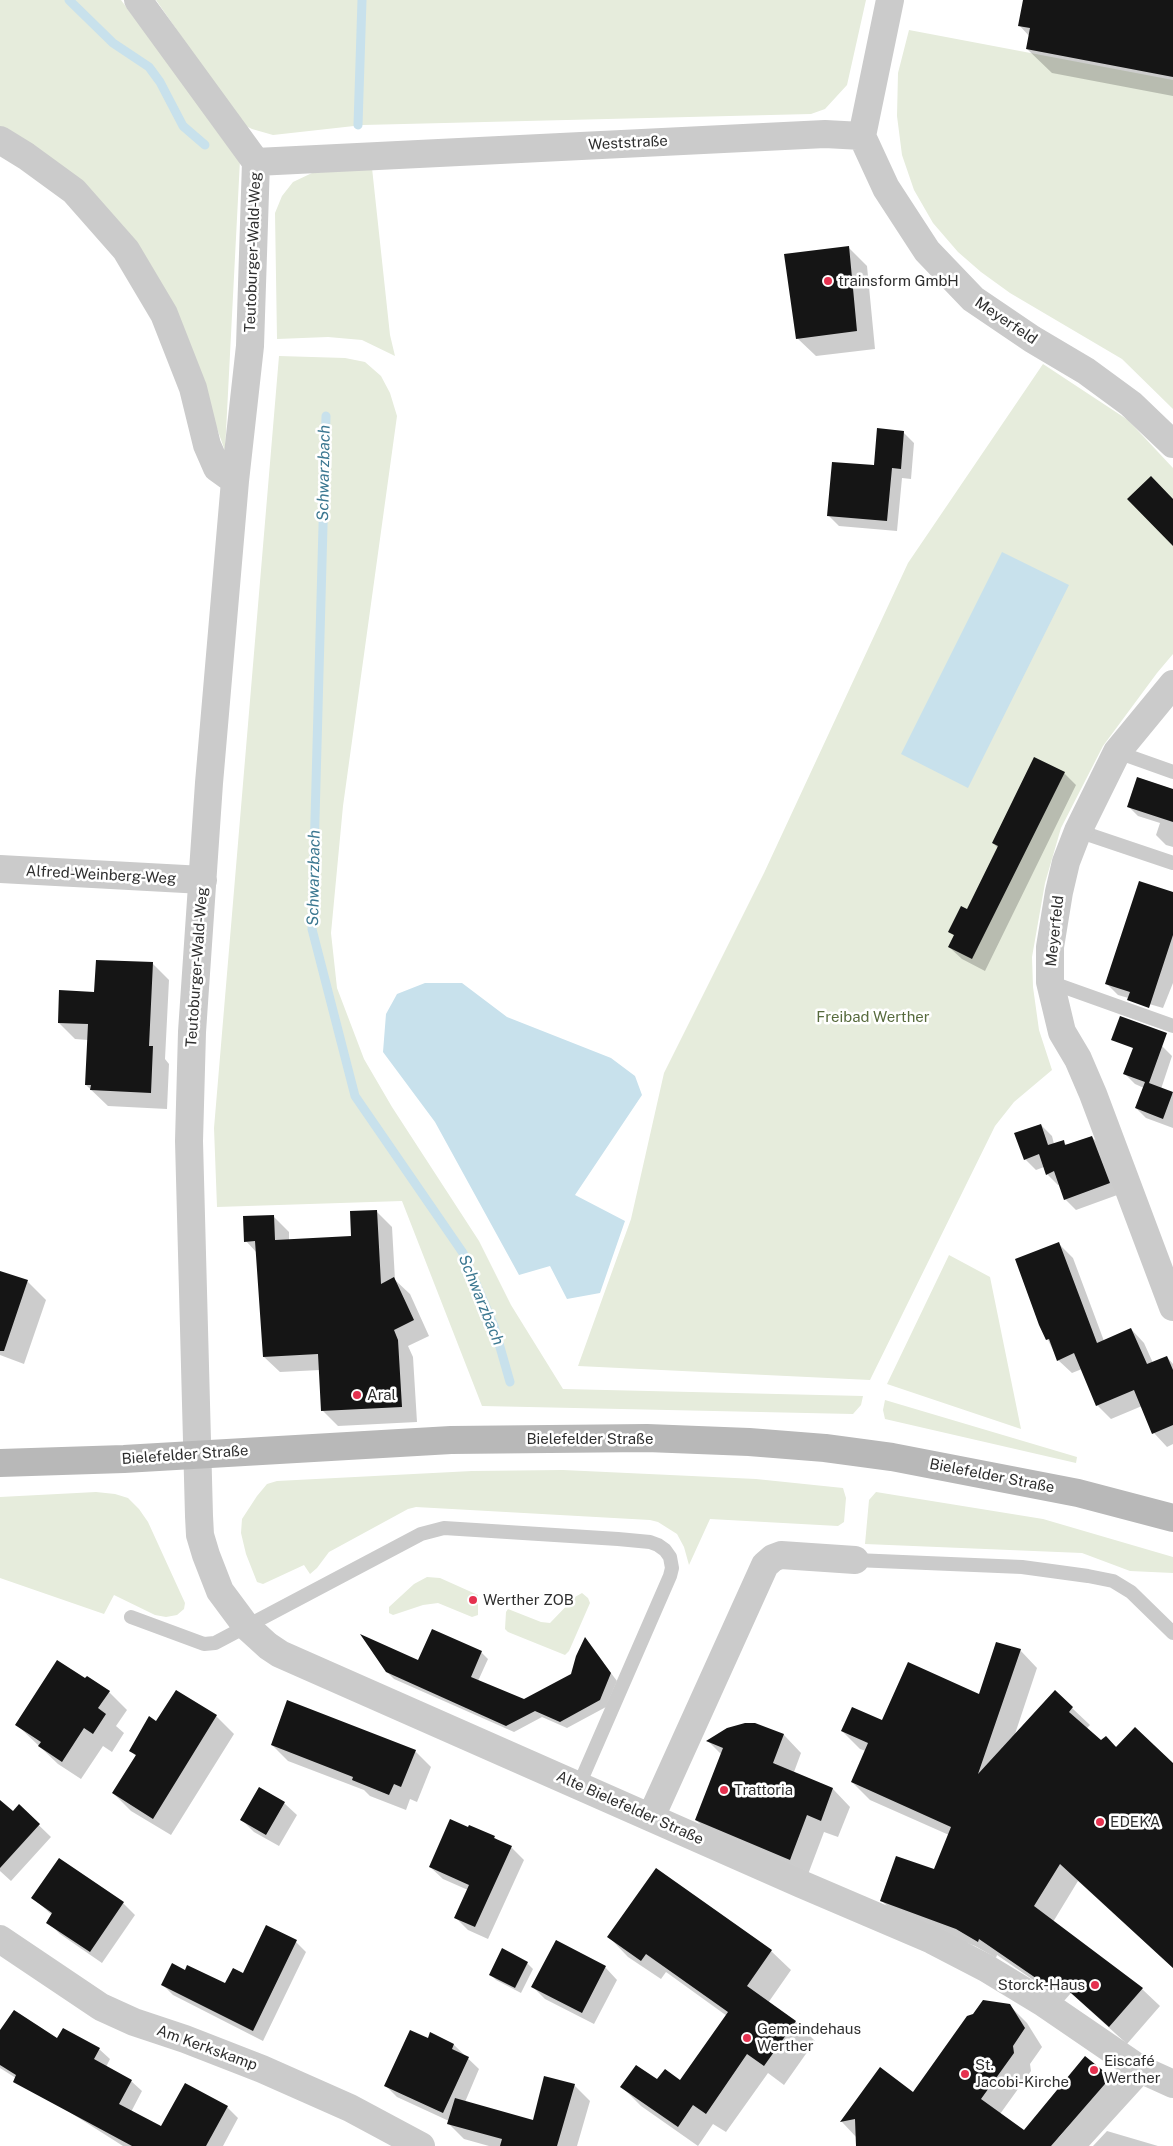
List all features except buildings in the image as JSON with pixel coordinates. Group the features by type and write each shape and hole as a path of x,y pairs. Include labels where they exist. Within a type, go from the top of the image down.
{"main road":[{"name":"Bielefelder Straße","path":"0,1463 124,1459 451,1440 647,1438 749,1442 825,1448 892,1457 1078,1493 1173,1518"}],"street":[{"name":"Teutoburger-Wald-Weg","path":"138,0 256,162 250,346 235,482 209,783 192,1032 189,1141 197,1454"},
{"path":"862,136 890,0"},
{"name":"Weststraße","path":"256,162 815,134 862,136"},
{"name":"Meyerfeld","path":"862,136 886,188 927,251 973,299 1032,339 1093,376 1131,404 1173,444"},
{"path":"0,140 26,156 74,191 126,250 164,314 194,388 207,445 218,468 235,482"},
{"name":"Meyerfeld","path":"1173,684 1117,752 1078,831 1066,862 1050,947 1050,982 1062,1032 1078,1059 1094,1094 1173,1307"},
{"name":"Alfred-Weinberg-Weg","path":"0,869 203,880"},
{"name":"Alte Bielefelder Straße","path":"197,1454 200,1535 206,1555 220,1591 246,1626 268,1646 292,1659 932,1940 986,1968 1034,1997 1140,2069 1173,2084"},
{"path":"651,1817 759,1574 765,1565 773,1558 781,1555 855,1560"},
{"name":"Am Kerkskamp","path":"0,1940 101,2007 134,2022 185,2039 262,2069 350,2108 422,2146"},
{"path":"1070,2146 1140,2069"}],"lane":[{"path":"1117,752 1173,772"},
{"path":"1078,831 1173,863"},
{"path":"1050,982 1173,1026"},
{"path":"131,1617 208,1645 388,1551 435,1529 444,1528 650,1542 665,1550 670,1557 672,1568 670,1576 579,1785"},
{"path":"855,1560 1022,1567 1113,1581 1131,1592 1173,1633"}],"green space":[{"path":"0,0 121,0 240,160 225,451 175,309 0,129"},
{"path":"156,0 866,0 847,85 825,109 811,114 363,125 273,135 242,124"},
{"path":"909,30 1173,80 1173,409 1122,359 1010,293 981,272 958,252 933,223 914,190 902,155 897,116 898,73"},
{"path":"372,168 390,335 395,356 362,340 328,337 277,339 275,213 282,196 293,182 312,173"},
{"path":"279,356 345,358 365,362 381,376 390,393 397,416 343,806 331,933 337,988 364,1059 392,1107 479,1241 511,1305 563,1389 863,1396 861,1405 853,1414 482,1406 402,1201 217,1207 214,1128"},
{"name":"Freibad Werther","path":"1043,364 1128,420 1173,468 1173,654 1103,746 1061,828 1045,883 1032,957 1033,987 1039,1030 1052,1070 1014,1102 995,1126 870,1380 578,1366 631,1219 664,1073 764,873 908,563"},
{"path":"949,1255 990,1277 1021,1429 887,1384"},
{"path":"885,1400 1077,1457 1076,1463 885,1419 883,1410"},
{"path":"563,1470 756,1479 843,1488 846,1498 844,1522 838,1526 710,1519 689,1565 684,1547 677,1534 658,1522 650,1520 416,1507 408,1509 329,1552 310,1574 304,1565 263,1584 257,1582 246,1554 241,1533 242,1519 257,1496 267,1484 277,1481 472,1471"},
{"path":"96,1492 115,1494 128,1498 148,1522 185,1603 184,1609 177,1615 166,1617 155,1615 114,1595 104,1614 0,1578 0,1497"},
{"path":"876,1492 1043,1519 1173,1557 1173,1573 1130,1571 1082,1553 865,1544 869,1500"},
{"path":"427,1577 440,1578 478,1595 478,1615 472,1617 438,1603 423,1605 393,1615 389,1613 389,1607 414,1584"},
{"path":"582,1593 588,1598 590,1603 569,1651 565,1655 508,1632 505,1629 506,1612 508,1609 541,1622 550,1623 575,1597"}],"water":[{"path":"1002,552 1069,585 968,788 901,754"},
{"path":"425,983 462,983 507,1017 611,1058 635,1076 642,1095 575,1195 625,1221 600,1293 567,1299 550,1266 519,1275 435,1122 383,1052 386,1014 397,994"}],"waterway":[{"name":"Schwarzbach","path":"69,0 113,43 149,67 160,82 183,126 205,145"},
{"path":"358,125 362,0"},
{"name":"Schwarzbach","path":"326,416 312,929 355,1096 463,1253 494,1326 510,1382"}],"place":[{"name":"trainsform GmbH","path":"828,281"},
{"name":"Aral","path":"357,1395"},
{"name":"Werther ZOB","path":"473,1600"},
{"name":"Trattoria","path":"724,1790"},
{"name":"EDEKA","path":"1100,1822"},
{"name":"Storck-Haus","path":"1095,1985"},
{"name":"Gemeindehaus Werther","path":"747,2038"},
{"name":"Eiscafé Werther","path":"1094,2070"},
{"name":"St. Jacobi-Kirche","path":"965,2074"}]}
